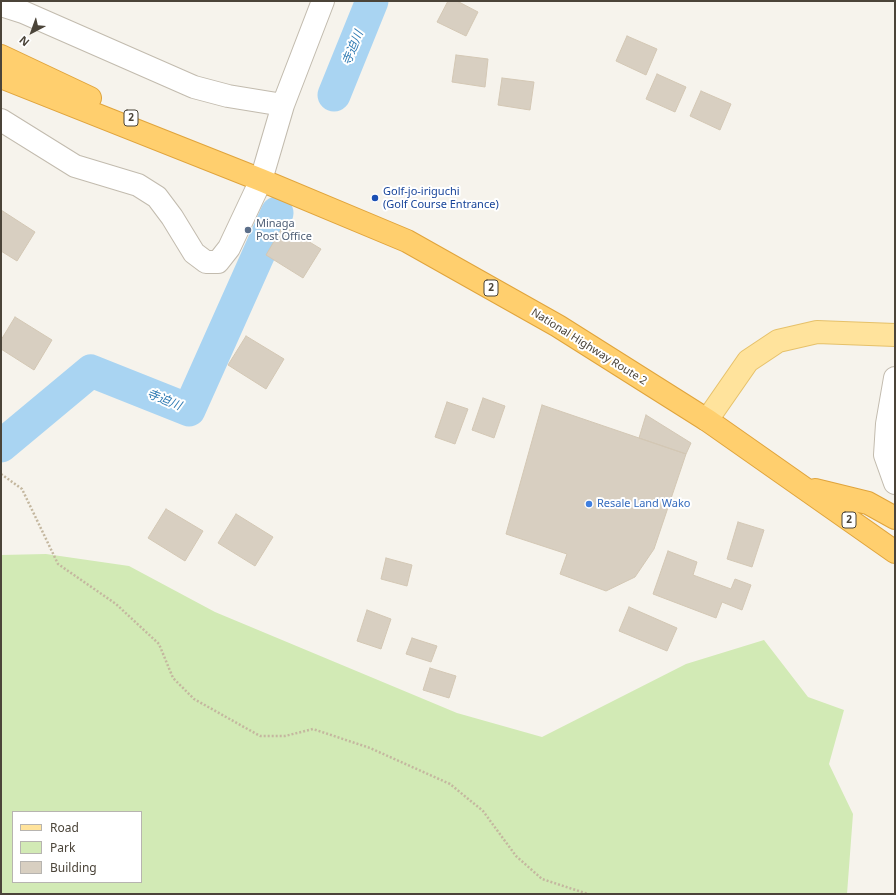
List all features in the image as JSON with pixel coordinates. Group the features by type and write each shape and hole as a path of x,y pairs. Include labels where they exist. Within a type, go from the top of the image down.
{"highway":[{"name":"National Highway Route 2","path":"1,56 261,180"},
{"name":"National Highway Route 2","path":"1,77 261,180 407,241 558,326 707,420 895,552"},
{"path":"804,488 868,503 895,518"}],"main road":[{"path":"707,420 748,361 778,341 816,332 895,334"}],"street":[{"path":"1,120 75,166 138,185 157,197 172,217 194,253 206,262 218,262 228,248 261,180 283,105 323,1"},
{"path":"1,5 23,12 194,87 228,96 283,105"},
{"path":"895,378 887,424 885,455 895,483"}],"path":[{"path":"1,474 22,489 58,564 116,604 159,644 173,678 194,699 260,736 285,736 312,729 370,748 450,784 483,811 516,856 542,878 588,894"}],"green space":[{"path":"46,554 129,566 215,612 457,713 542,737 686,664 764,640 808,697 844,710 829,764 853,814 847,894 1,894 1,555"}],"building":[{"path":"448,1 457,1 478,12 466,36 437,22"},
{"path":"627,36 657,49 646,75 616,61"},
{"path":"456,55 488,59 485,87 452,82"},
{"path":"657,74 686,87 675,112 646,99"},
{"path":"502,78 534,82 530,110 498,105"},
{"path":"701,91 731,104 720,130 690,116"},
{"path":"1,210 35,232 17,261 1,251"},
{"path":"283,226 321,249 303,278 266,255"},
{"path":"15,317 52,340 34,370 1,349 1,340"},
{"path":"246,336 284,359 266,389 228,365"},
{"path":"483,398 505,406 494,438 472,430"},
{"path":"447,402 468,409 455,444 435,437"},
{"path":"542,405 686,454 654,549 635,577 606,591 560,574 567,554 506,534"},
{"path":"646,415 691,443 686,454 639,438"},
{"path":"166,509 203,531 185,561 148,538"},
{"path":"236,514 273,537 255,566 218,543"},
{"path":"738,522 764,530 752,567 727,559"},
{"path":"668,551 697,562 693,575 731,589 735,579 751,585 742,610 722,602 716,618 653,594"},
{"path":"386,558 412,565 407,586 381,579"},
{"path":"629,607 677,628 667,651 619,631"},
{"path":"367,610 391,619 381,649 357,641"},
{"path":"412,638 437,646 431,662 406,654"},
{"path":"430,668 456,676 449,698 423,690"}],"waterway":[{"name":"寺迫川","path":"334,95 372,1"},
{"name":"寺迫川","path":"1,446 91,371 189,410 277,213"}],"place":[{"name":"Golf-jo-iriguchi (Golf Course Entrance)","path":"375,198"},
{"name":"Minaga Post Office","path":"248,230"},
{"name":"Resale Land Wako","path":"589,504"}]}
